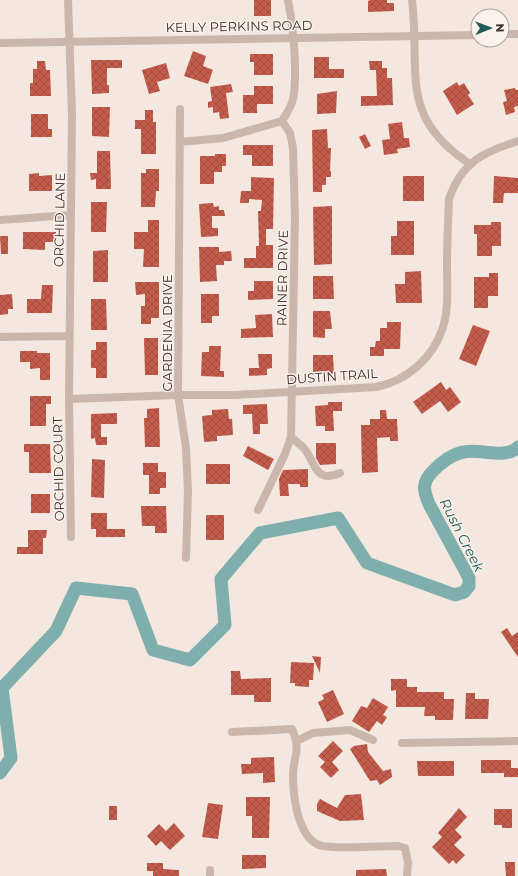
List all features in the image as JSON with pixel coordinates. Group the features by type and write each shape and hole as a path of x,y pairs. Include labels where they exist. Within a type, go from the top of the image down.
{"street":[{"name":"ORCHID LANE","path":"68,0 72,114 69,400"},
{"path":"180,142 223,138 282,121 291,107 293,98 293,37 288,0"},
{"path":"412,0 416,90 423,115 451,150 470,164"},
{"name":"KELLY PERKINS ROAD","path":"0,43 470,35"},
{"name":"GARDENIA DRIVE","path":"180,109 178,395 186,448 188,492 186,558"},
{"name":"RAINER DRIVE","path":"258,510 285,454 291,437 295,218 293,148 290,133 282,121"},
{"name":"DUSTIN TRAIL","path":"69,400 178,395 235,396 388,384 405,376 428,355 441,334 446,314 449,199 457,179 470,164 482,155 518,141"},
{"path":"0,220 71,215"},
{"path":"0,337 70,336"},
{"name":"ORCHID COURT","path":"69,400 71,537"},
{"path":"291,437 302,447 318,472 324,476 332,476 340,473"},
{"path":"232,732 292,729 298,741 293,774 299,821 304,831 318,845 331,848 398,846 405,848 408,862 407,876"},
{"path":"298,741 313,733 350,730 373,740"},
{"path":"402,743 518,741"}],"building":[{"path":"254,0 271,0 271,16 254,16"},
{"path":"387,0 387,3 394,3 394,11 368,12 368,1"},
{"path":"193,51 206,56 203,66 213,70 208,84 184,76"},
{"path":"250,54 273,54 273,75 254,75 254,62 250,62"},
{"path":"314,57 329,57 329,69 344,69 344,78 314,78"},
{"path":"91,60 122,60 122,68 107,68 107,85 109,85 109,93 92,94"},
{"path":"37,61 45,61 46,70 50,70 51,96 30,96 30,83 33,83 33,69 37,69"},
{"path":"369,61 382,61 382,68 387,68 387,78 392,78 393,105 361,106 361,96 377,96 376,70 370,70"},
{"path":"166,63 170,78 157,82 160,91 149,94 142,70"},
{"path":"457,82 459,86 464,83 470,93 468,95 474,104 457,115 443,91"},
{"path":"231,84 233,92 226,93 229,118 220,119 219,112 213,113 213,107 208,108 208,102 212,101 210,87"},
{"path":"254,86 273,86 273,104 257,104 257,113 243,113 243,95 254,95"},
{"path":"515,88 518,90 518,106 514,107 515,112 506,115 503,102 507,101 504,90"},
{"path":"337,91 336,113 317,114 317,94"},
{"path":"92,107 110,107 109,137 92,136"},
{"path":"145,110 153,110 153,122 156,122 156,154 141,154 141,129 135,129 135,120 145,120"},
{"path":"31,114 48,114 48,129 52,129 52,137 31,137"},
{"path":"402,122 404,138 409,138 410,147 397,149 398,153 384,155 382,140 390,139 388,124"},
{"path":"327,129 328,148 331,148 331,177 326,177 326,185 322,185 322,192 313,192 312,130"},
{"path":"365,134 371,146 365,149 359,137"},
{"path":"243,145 273,145 273,166 252,166 252,155 243,155"},
{"path":"97,151 110,151 111,189 96,189 96,179 91,180 90,173 97,173"},
{"path":"215,154 226,154 226,166 222,166 222,172 214,172 214,184 200,184 200,156 215,156"},
{"path":"146,169 159,169 159,191 156,191 155,207 141,207 141,173 146,173"},
{"path":"39,173 39,176 52,175 52,191 29,191 29,174"},
{"path":"403,176 424,176 424,201 403,201"},
{"path":"494,176 518,178 518,193 504,193 503,203 493,203"},
{"path":"251,177 274,178 273,229 266,229 266,245 273,245 273,268 244,268 244,258 256,258 256,246 259,246 258,211 261,211 262,200 249,199 249,203 240,203 241,191 251,191"},
{"path":"91,202 107,202 106,232 91,232"},
{"path":"213,203 214,207 219,206 219,210 224,210 225,216 212,216 212,228 218,228 218,236 201,237 199,204"},
{"path":"332,206 332,264 314,265 313,207"},
{"path":"148,220 159,220 159,267 143,267 144,249 134,249 134,232 148,232"},
{"path":"397,221 414,221 414,255 391,255 391,236 397,236"},
{"path":"491,222 501,222 501,246 492,246 492,256 477,256 477,234 474,234 474,225 491,225"},
{"path":"23,232 56,232 56,242 45,242 45,250 23,249"},
{"path":"0,236 8,236 8,254 1,254"},
{"path":"199,247 219,247 219,252 231,251 232,261 224,261 224,265 216,265 217,281 200,282"},
{"path":"108,250 108,282 93,282 93,251"},
{"path":"421,271 422,303 396,303 395,284 405,284 405,272"},
{"path":"489,273 498,273 498,296 488,296 488,308 474,308 474,277 489,277"},
{"path":"313,276 333,276 334,299 313,299"},
{"path":"254,281 273,281 273,299 248,300 248,291 254,291"},
{"path":"135,282 159,282 159,318 151,318 151,324 141,324 141,306 145,306 145,294 136,295"},
{"path":"42,285 53,285 52,313 27,313 27,299 41,299"},
{"path":"12,294 13,309 8,309 8,314 0,315 0,295"},
{"path":"201,294 219,294 219,316 212,316 212,323 201,323"},
{"path":"91,299 106,299 107,330 91,330"},
{"path":"313,311 330,311 332,329 325,329 325,338 313,337"},
{"path":"272,314 273,337 241,338 241,329 256,328 255,315"},
{"path":"387,322 401,322 400,349 384,349 384,356 370,356 370,347 375,347 376,341 380,341 380,328 387,328"},
{"path":"473,325 490,331 476,366 459,359"},
{"path":"144,338 158,338 158,375 145,375"},
{"path":"96,342 107,342 107,378 96,378 96,368 91,368 91,350 96,350"},
{"path":"209,346 221,346 220,371 224,371 224,377 201,376 202,352 209,352"},
{"path":"20,351 50,353 50,380 40,380 40,368 30,369 30,362 20,362"},
{"path":"258,354 272,354 272,368 267,369 267,375 249,376 249,368 259,368"},
{"path":"313,355 333,355 334,374 313,374"},
{"path":"441,382 446,390 450,387 461,402 448,412 440,401 422,414 413,402"},
{"path":"30,396 51,396 51,404 46,404 46,426 30,426"},
{"path":"328,402 342,402 342,411 333,411 334,431 325,431 325,426 316,426 315,406 328,405"},
{"path":"267,404 268,424 260,424 260,434 253,434 252,414 243,414 243,405"},
{"path":"159,408 160,447 145,447 144,418 147,418 147,409"},
{"path":"228,409 229,419 232,419 233,435 217,436 217,441 204,442 202,416 212,415 212,410"},
{"path":"380,410 386,410 387,419 397,419 398,441 390,441 390,437 377,438 378,472 362,473 361,425 370,425 370,419 380,419"},
{"path":"117,413 117,424 101,424 101,437 107,437 107,445 96,445 95,438 91,439 91,414"},
{"path":"316,443 336,443 336,464 320,465 316,458"},
{"path":"24,444 50,444 51,473 29,473 29,452 24,452"},
{"path":"248,446 274,459 268,470 243,456"},
{"path":"92,459 105,460 104,498 91,497"},
{"path":"143,463 158,463 158,472 166,472 166,488 160,488 160,494 149,494 149,475 143,475"},
{"path":"206,464 230,464 230,484 206,484"},
{"path":"308,469 308,487 300,487 300,484 288,484 289,496 280,496 279,479 283,470"},
{"path":"31,494 50,494 50,513 31,513"},
{"path":"141,506 166,506 167,533 155,533 155,526 142,526"},
{"path":"91,513 107,513 107,529 125,529 125,537 96,537 96,529 91,529"},
{"path":"206,515 224,515 224,540 206,540"},
{"path":"28,530 47,530 46,538 43,538 43,554 17,554 17,547 28,547"},
{"path":"507,628 512,636 518,632 518,657 501,632"},
{"path":"312,656 321,657 320,673"},
{"path":"291,662 314,663 313,680 309,680 309,687 295,686 295,683 290,683"},
{"path":"231,671 240,671 241,679 271,678 271,702 254,702 254,695 231,695"},
{"path":"391,679 407,679 407,687 417,687 417,692 444,692 444,699 454,699 453,720 435,720 435,716 424,716 425,707 396,707 396,690 391,691"},
{"path":"333,690 344,714 327,722 318,702 324,699 322,695"},
{"path":"466,693 475,693 475,699 489,699 488,719 465,719"},
{"path":"373,698 388,707 383,715 387,717 382,725 377,721 369,732 352,721 361,706 367,708"},
{"path":"333,741 343,751 332,762 339,770 331,778 320,767 325,762 318,756"},
{"path":"367,744 368,752 383,771 391,769 392,777 380,785 377,780 370,781 350,749 354,746"},
{"path":"274,757 275,782 263,783 263,773 242,774 241,764 251,764 251,758"},
{"path":"481,760 511,760 511,768 518,768 518,777 504,777 504,773 481,773"},
{"path":"417,761 454,761 454,776 418,776"},
{"path":"361,794 364,820 340,821 317,811 317,804 320,799 337,808 345,795"},
{"path":"246,797 270,797 269,838 252,838 252,816 246,816"},
{"path":"208,803 223,805 218,839 202,837"},
{"path":"109,806 117,806 117,820 109,820"},
{"path":"459,808 467,817 455,830 462,837 454,845 465,855 456,864 453,860 449,864 432,847 442,837 438,833"},
{"path":"494,809 512,809 512,828 502,828 502,825 494,825"},
{"path":"174,823 185,836 170,850 161,841 156,846 147,836 159,824 166,831"},
{"path":"242,855 266,855 266,868 242,869"},
{"path":"505,862 515,862 515,876 506,876"},
{"path":"147,863 163,863 163,869 179,870 179,876 153,876 153,871 147,871"},
{"path":"386,869 387,876 356,876 356,870"}],"waterway":[{"name":"Rush Creek","path":"0,773 11,758 2,688 56,631 76,588 132,594 153,650 190,660 225,625 221,579 260,533 338,518 367,563 455,595 464,592 469,586 469,578 429,504 425,490 425,483 429,475 443,462 460,453 471,451 506,453 513,451 518,447"}]}
